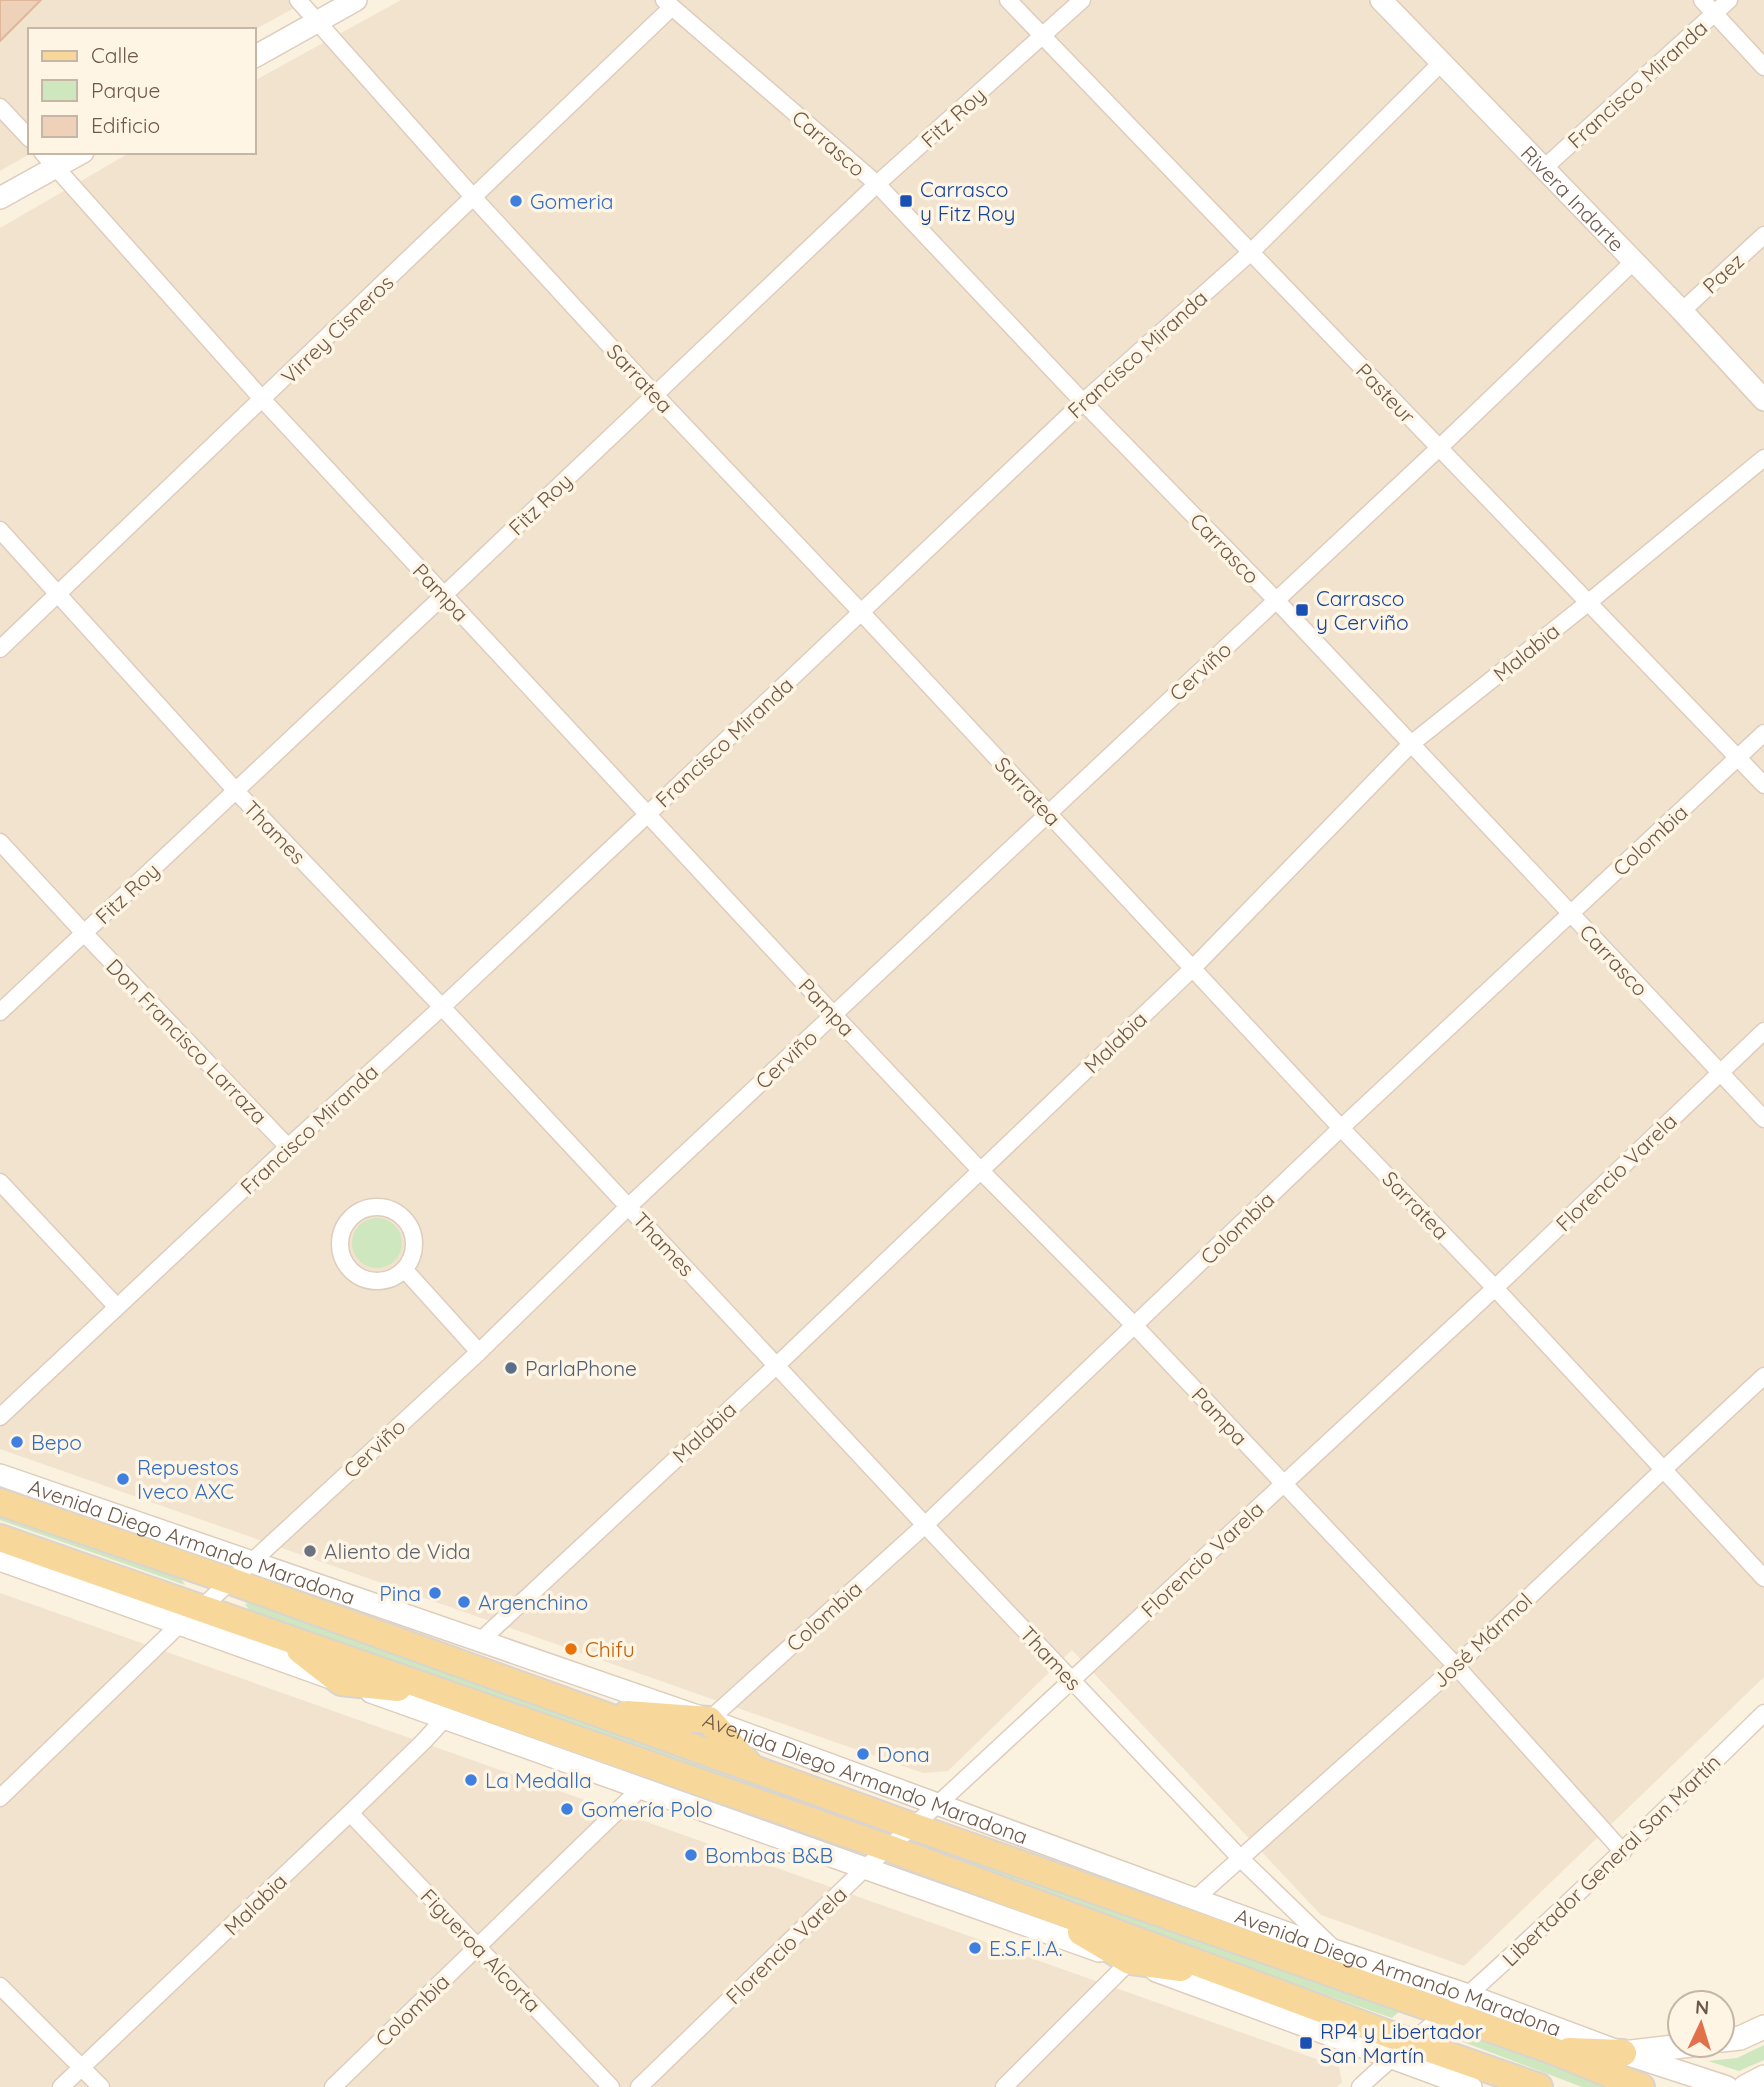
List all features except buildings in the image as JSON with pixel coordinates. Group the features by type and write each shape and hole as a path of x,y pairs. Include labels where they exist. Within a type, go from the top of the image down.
{"main road":[{"name":"Avenida Diego Armando Maradona","path":"0,1502 231,1581 754,1770 1554,2051 1641,2087"},
{"path":"0,1538 282,1636 445,1705 888,1848 1228,1974 1401,2050 1539,2087"},
{"path":"0,1558 201,1608"},
{"path":"282,1636 341,1682 445,1705"},
{"path":"591,1711 709,1720 754,1770"},
{"path":"1026,1899 1130,1961 1228,1974"},
{"path":"1736,2039 1764,2027"},
{"path":"1554,2051 1623,2053 1666,2048"},
{"path":"1745,2087 1764,2077"}],"street":[{"name":"Sarratea","path":"298,0 474,198 655,395 1764,1578"},
{"path":"256,56 356,0"},
{"name":"Pasteur","path":"1008,0 1764,785"},
{"name":"Fitz Roy","path":"0,1012 877,184 1082,0"},
{"name":"Rivera Indarte","path":"1381,0 1682,311 1764,400"},
{"path":"1702,0 1764,67"},
{"name":"Francisco Miranda","path":"1544,168 1729,0"},
{"name":"Carrasco","path":"668,4 877,184 1083,402 1276,600 1764,1119"},
{"name":"Virrey Cisneros","path":"0,649 474,198 668,4"},
{"name":"Francisco Miranda","path":"0,1417 649,813 1083,402 1251,252 1442,62"},
{"path":"0,107 28,137"},
{"path":"0,198 49,160 74,154"},
{"name":"Pampa","path":"49,160 263,400 444,595 981,1171 1135,1326 1456,1665 1623,1852"},
{"name":"Paez","path":"1682,311 1764,235"},
{"name":"Cerviño","path":"0,1798 180,1624 231,1581 479,1352 629,1206 1439,448 1633,262"},
{"name":"Malabia","path":"479,1642 776,1366 1192,969 1411,744 1764,458"},
{"name":"Thames","path":"0,530 236,791 629,1206 925,1525 1241,1858 1336,1951"},
{"name":"Colombia","path":"709,1720 925,1525 1341,1128 1764,733"},
{"name":"Don Francisco Larraza","path":"0,842 288,1147"},
{"name":"Florencio Varela","path":"639,2087 864,1869 937,1805 1495,1288 1764,1031"},
{"path":"0,1182 117,1307"},
{"path":"371,1207 384,1208 406,1221 412,1232 414,1245 411,1258 404,1269 384,1280 361,1278 351,1271 340,1251 343,1228 350,1218 371,1207"},
{"path":"404,1269 479,1352"},
{"name":"José Mármol","path":"1195,1899 1456,1665 1764,1376"},
{"name":"Avenida Diego Armando Maradona","path":"0,1475 709,1720 1336,1951 1727,2087"},
{"path":"0,1558 341,1682"},
{"path":"445,1705 642,1787 864,1869 1130,1961 1401,2050 1445,2087"},
{"name":"Malabia","path":"61,2087 424,1741 445,1705"},
{"name":"Libertador General San Martín","path":"1360,2087 1468,1995 1623,1852 1764,1713"},
{"name":"Colombia","path":"333,2087 642,1787"},
{"name":"Figueroa Alcorta","path":"350,1813 611,2087"},
{"path":"1003,2087 1130,1961"},
{"path":"0,1986 102,2087"},
{"path":"1429,2072 1471,2087"},
{"path":"1016,2075 1028,2087"}],"shaded area":[{"path":"0,0 309,0 256,29 28,28 30,154 0,171"},
{"path":"401,0 1764,0 1764,1677 1464,1966 1321,1915 1072,1650 948,1771 923,1773 0,1449 0,228 128,154 256,154 256,80"},
{"path":"0,1593 1339,2067 1342,2082 1337,2087 0,2087"}],"green space":[{"path":"377,1218 394,1226 402,1243 394,1260 377,1268 360,1260 352,1243 360,1226"},
{"path":"0,1512 179,1576 185,1585 0,1520"},
{"path":"255,1602 877,1826 866,1828 251,1612 245,1604"},
{"path":"930,1849 942,1849 1400,2011 1392,2018 938,1859"},
{"path":"1466,2033 1608,2087 1582,2087 1458,2040"},
{"path":"1764,2045 1764,2060 1739,2071 1708,2061 1737,2058"}],"place":[{"name":"Gomeria","path":"516,201"},
{"name":"Carrasco y Fitz Roy","path":"906,201"},
{"name":"Carrasco y Cerviño","path":"1302,610"},
{"name":"ParlaPhone","path":"511,1368"},
{"name":"Bepo","path":"17,1442"},
{"name":"Repuestos Iveco AXC","path":"123,1479"},
{"name":"Aliento de Vida","path":"310,1551"},
{"name":"Pina","path":"435,1593"},
{"name":"Argenchino","path":"464,1602"},
{"name":"Chifu","path":"571,1649"},
{"name":"Dona","path":"863,1754"},
{"name":"La Medalla","path":"471,1780"},
{"name":"Gomería Polo","path":"567,1809"},
{"name":"Bombas B&B","path":"691,1855"},
{"name":"E.S.F.I.A.","path":"975,1948"},
{"name":"RP4 y Libertador San Martín","path":"1306,2043"}]}
